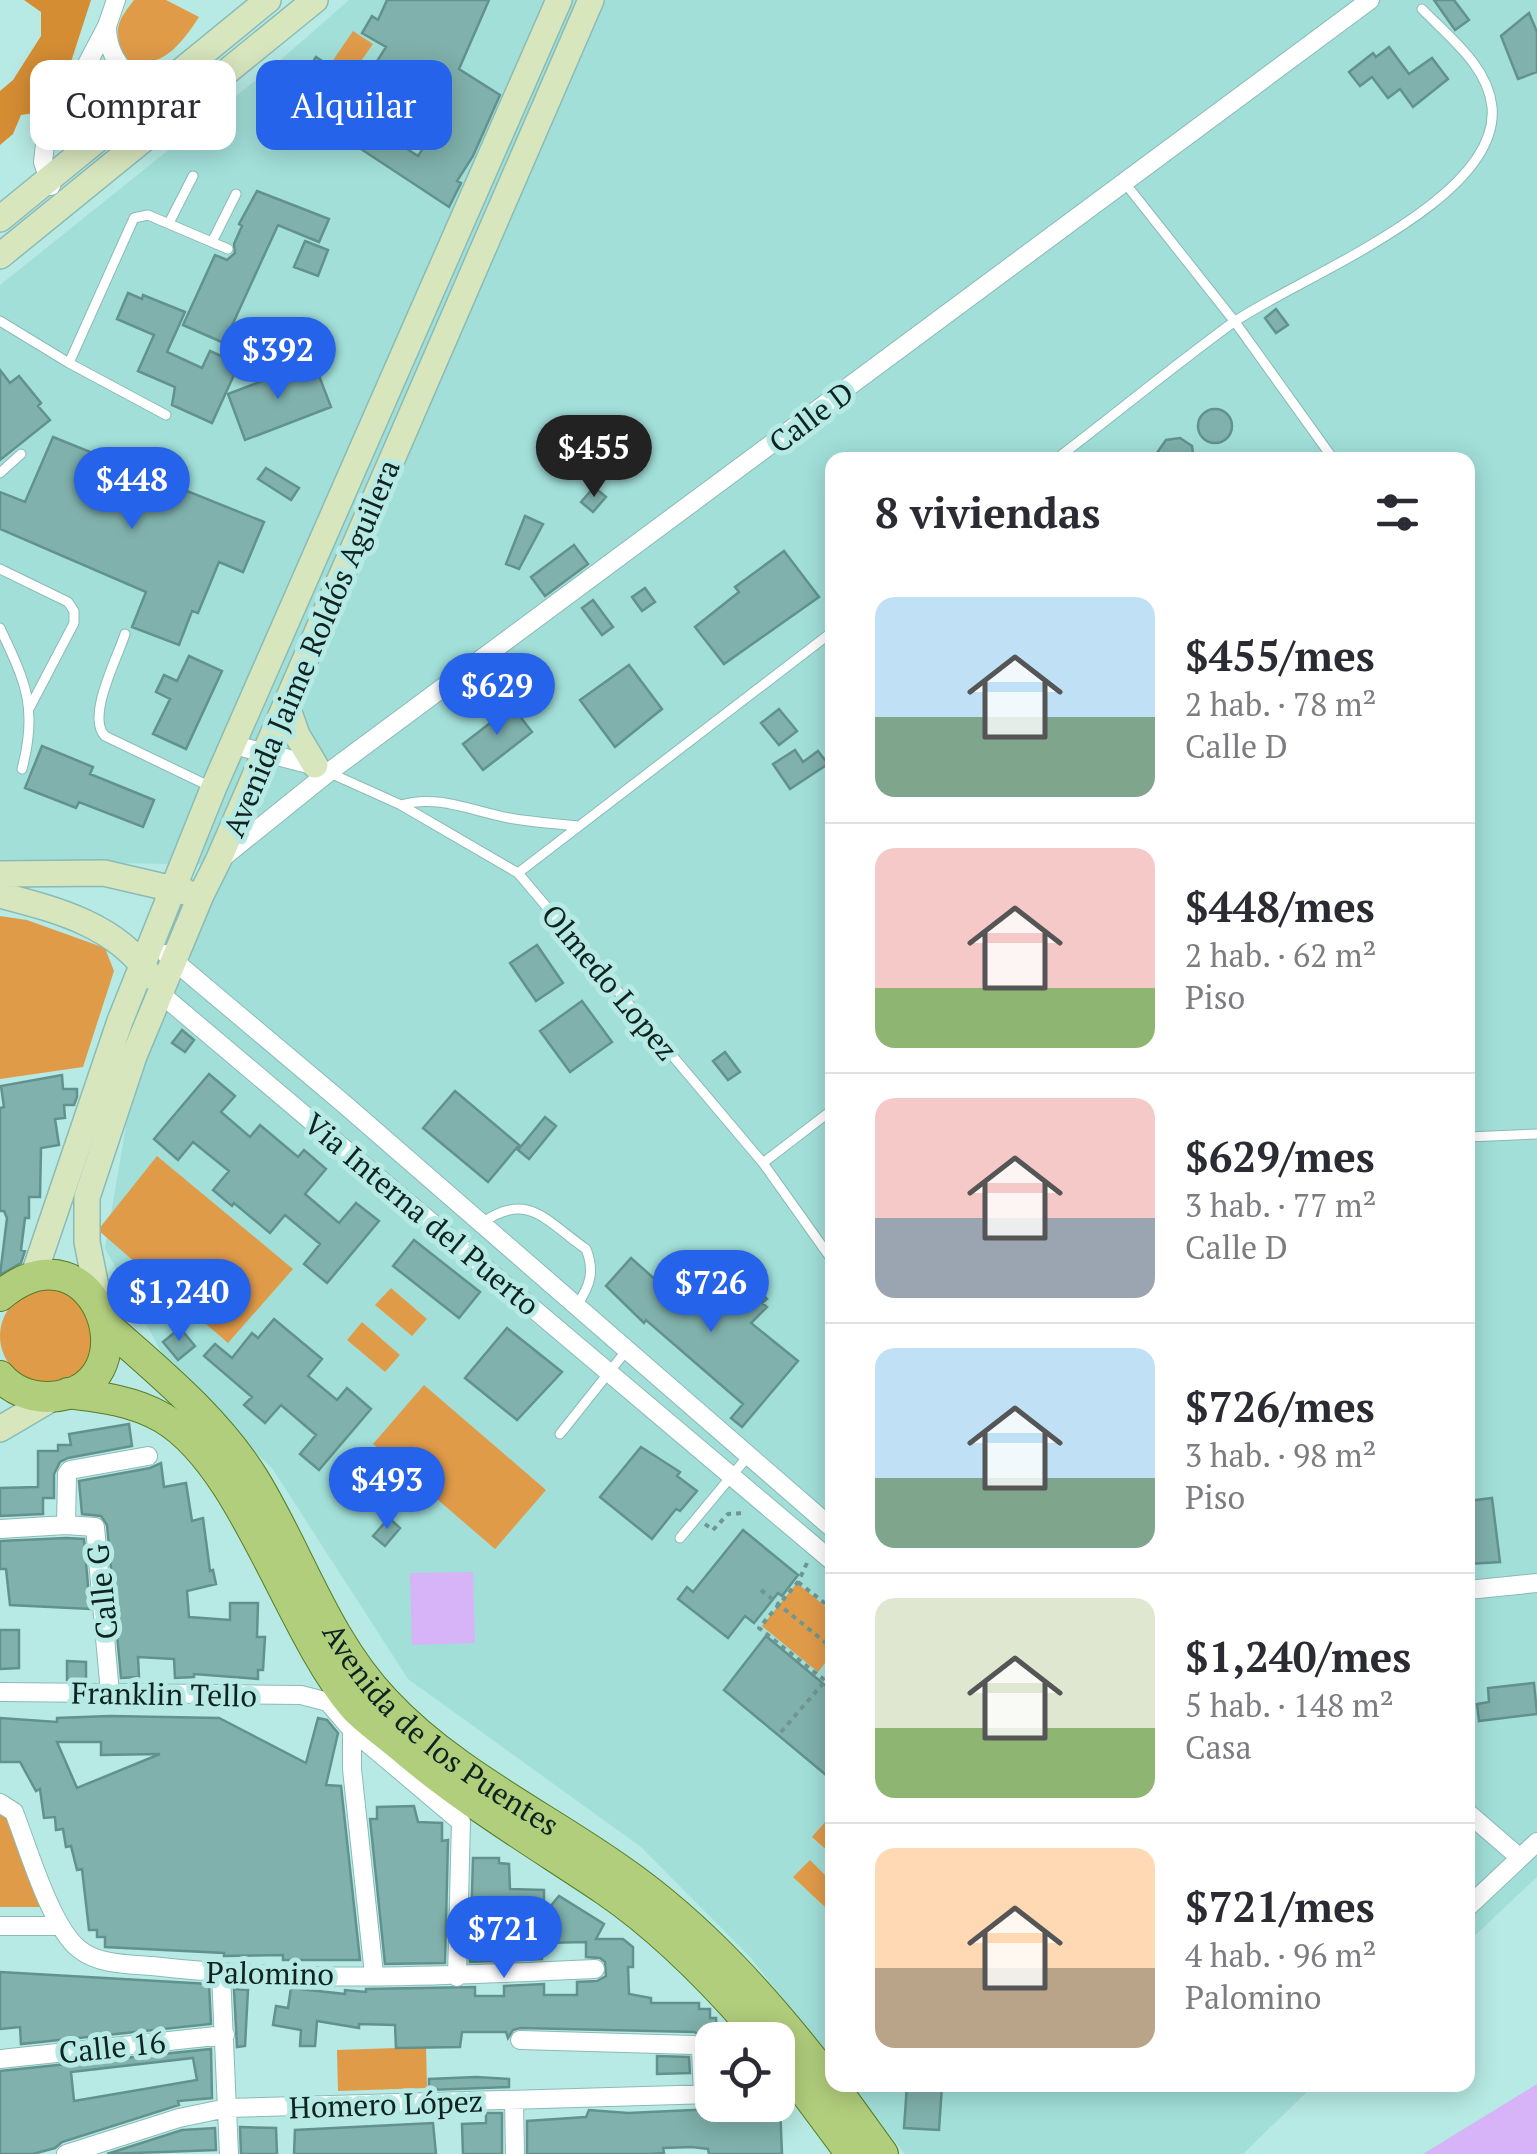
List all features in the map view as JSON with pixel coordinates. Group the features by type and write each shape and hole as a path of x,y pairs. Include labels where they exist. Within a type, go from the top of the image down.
{"main road":[{"path":"0,1296 33,1277"},
{"name":"Avenida de los Puentes","path":"33,1277 72,1280 88,1292 104,1317 168,1379 253,1477 345,1651 382,1700 423,1738 623,1871 700,1935 744,1976 825,2074"},
{"path":"62,1395 95,1374 107,1343 104,1317"},
{"name":"Avenida de los Puentes","path":"0,1376 20,1391 37,1397 62,1395 140,1406 166,1420 202,1454 235,1500 298,1622 354,1707 448,1788 608,1892 686,1956 747,2022"},
{"path":"795,2079 850,2154"},
{"name":"Avenida de los Puentes","path":"839,2092 884,2154"}],"street":[{"path":"64,204 47,182 45,144 107,26 116,0"},
{"path":"193,60 268,0"},
{"path":"236,64 315,0"},
{"name":"Avenida Jaime Roldós Aguilera","path":"104,1317 87,1242 86,1160 146,953 213,788 559,0"},
{"name":"Avenida Jaime Roldós Aguilera","path":"33,1277 134,1056 590,0"},
{"name":"Calle D","path":"218,861 322,768 1370,0"},
{"path":"107,26 107,42 114,60"},
{"path":"0,220 85,150"},
{"path":"0,256 130,150"},
{"path":"286,704 296,735 322,768"},
{"path":"234,745 322,768"},
{"path":"0,874 104,873 201,895"},
{"name":"Via Interna del Puerto","path":"0,895 55,910 146,953 175,960 825,1522"},
{"name":"Via Interna del Puerto","path":"146,953 161,994 825,1555"},
{"path":"320,1128 344,1103"},
{"path":"500,1280 519,1254"},
{"path":"0,1429 62,1395"},
{"path":"66,1525 70,1470 148,1456"},
{"name":"Calle G","path":"0,1529 91,1524 96,1530 110,1693"},
{"path":"1475,1589 1537,1583"},
{"name":"Franklin Tello","path":"0,1692 301,1695 328,1702 352,1730"},
{"path":"352,1730 352,1769 374,1974"},
{"path":"352,1730 461,1822 457,1977"},
{"name":"Palomino","path":"0,1803 14,1812 60,1926 76,1947 100,1961 222,1974 457,1977 595,1969"},
{"path":"1475,1819 1519,1858"},
{"path":"1475,1900 1537,1842"},
{"path":"0,1926 60,1926"},
{"path":"222,1974 229,2154"},
{"name":"Calle 16","path":"0,2058 225,2035"},
{"path":"520,2040 695,2046"},
{"name":"Homero López","path":"78,2152 179,2118 227,2108 695,2095"},
{"path":"514,2101 515,2154"}],"lane":[{"path":"1065,452 1235,322 1418,216 1449,190 1487,137 1492,109 1486,84 1473,62 1422,9"},
{"path":"168,223 193,176"},
{"path":"1125,183 1235,322 1328,452"},
{"path":"212,242 236,194"},
{"path":"69,363 134,218 148,215 228,249"},
{"path":"0,321 166,415"},
{"path":"0,474 21,454"},
{"path":"0,569 68,602 74,611 74,622 30,707"},
{"path":"0,628 21,673 30,707 30,735 22,768"},
{"path":"125,634 96,715 99,730 213,788"},
{"path":"518,873 825,637"},
{"name":"Olmedo Lopez","path":"322,768 400,805 518,873 763,1162 825,1250"},
{"path":"400,805 418,800 438,801 508,818 580,826"},
{"path":"763,1162 825,1115"},
{"path":"1475,1137 1537,1134"},
{"path":"482,1223 500,1211 528,1208 586,1249 590,1279 577,1305"},
{"path":"560,1434 628,1349"},
{"path":"680,1538 750,1455"}],"path":[{"path":"697,1517 713,1530 728,1514 742,1511 758,1523"},
{"path":"805,1560 808,1566 798,1582 760,1628 825,1679"},
{"path":"798,1582 825,1603"},
{"path":"761,1590 825,1642"},
{"path":"781,1732 825,1683"}],"shaded area":[{"path":"24,0 91,0 72,60 30,60 30,114 21,115 13,134 0,145 0,91 13,80 41,36 41,12"},
{"path":"134,0 166,0 199,17 168,54 156,60 124,60 118,28"},
{"path":"349,0 1537,0 1537,1877 1475,1935 1475,452 825,452 825,2052 751,1958 641,1847 408,1679 272,1468 171,1370 105,1248 130,1103 225,865 0,861 0,285 169,150 236,150 236,96 256,80 256,150 452,150 452,60 281,60"},
{"path":"353,31 373,44 362,60 333,60"},
{"path":"0,916 27,920 105,948 114,971 83,1067 0,1079"},
{"path":"157,1156 293,1269 228,1343 98,1230"},
{"path":"391,1288 427,1319 412,1336 375,1305"},
{"path":"47,1289 65,1293 80,1303 90,1318 94,1336 90,1354 80,1369 65,1379 47,1383 29,1379 14,1369 4,1354 0,1336 4,1318 14,1303 29,1293"},
{"path":"362,1322 400,1355 385,1372 347,1340"},
{"path":"424,1385 546,1490 495,1549 373,1444"},
{"path":"473,1572 475,1643 412,1645 410,1573"},
{"path":"797,1583 825,1606 825,1663 818,1672 762,1626"},
{"path":"0,1813 4,1813 43,1907 0,1907"},
{"path":"825,1822 825,1849 812,1837"},
{"path":"810,1860 825,1875 825,1907 793,1877"},
{"path":"426,2047 427,2088 338,2091 337,2050"},
{"path":"1537,2084 1537,2154 1423,2154"},
{"path":"856,2092 1307,2092 1243,2154 905,2154"}],"building":[{"path":"387,0 489,0 459,69 500,95 473,156 457,181 461,183 449,207 362,150 409,150 418,156 422,150 452,150 452,60 378,60 386,47 362,33 372,16 378,20"},
{"path":"1434,0 1454,0 1469,20 1455,30"},
{"path":"1529,13 1537,32 1537,72 1518,79 1501,36"},
{"path":"1389,47 1409,74 1432,58 1448,79 1413,107 1400,89 1388,98 1372,77 1360,86 1349,72 1373,53 1376,57"},
{"path":"257,191 329,219 319,242 278,225 224,343 183,325 215,255 227,260 235,253 234,244 242,226 239,224"},
{"path":"305,241 328,250 318,276 294,267"},
{"path":"128,293 185,312 167,352 202,368 210,351 239,364 212,423 172,405 175,387 138,371 154,335 117,319"},
{"path":"1276,309 1288,325 1276,333 1265,318"},
{"path":"316,368 331,407 245,440 228,394 289,371 291,377"},
{"path":"0,370 10,383 19,376 50,420 0,460"},
{"path":"1215,409 1227,414 1232,426 1227,438 1215,443 1203,438 1198,426 1203,414"},
{"path":"53,437 264,522 243,572 219,562 198,613 192,611 179,645 132,627 146,592 0,529 0,492 25,502"},
{"path":"1180,438 1192,446 1193,452 1158,452 1166,440"},
{"path":"266,468 299,488 291,500 258,479"},
{"path":"594,487 606,497 593,512 581,502"},
{"path":"525,516 543,524 519,569 506,564"},
{"path":"574,545 588,564 545,596 531,577"},
{"path":"784,551 819,597 724,664 695,627 739,592 735,587"},
{"path":"645,588 655,602 642,611 632,597"},
{"path":"593,600 613,627 602,635 582,608"},
{"path":"189,656 222,671 186,749 153,734 170,699 156,692 164,675 177,681"},
{"path":"629,665 662,709 615,747 580,700"},
{"path":"512,706 532,732 483,770 463,744"},
{"path":"779,709 797,731 779,745 761,723"},
{"path":"42,746 93,767 90,774 154,800 143,827 79,802 76,808 25,788"},
{"path":"795,750 803,762 818,751 825,760 825,766 790,789 773,764"},
{"path":"537,945 563,983 536,1001 510,963"},
{"path":"582,1001 612,1042 570,1072 540,1031"},
{"path":"182,1030 194,1040 185,1052 172,1043"},
{"path":"725,1052 740,1072 728,1080 713,1061"},
{"path":"209,1074 235,1096 221,1112 250,1137 260,1125 298,1157 304,1150 326,1169 305,1194 339,1223 356,1203 379,1221 327,1283 304,1264 320,1244 285,1215 270,1233 234,1203 232,1206 213,1190 229,1171 193,1142 178,1160 154,1139"},
{"path":"62,1075 63,1089 77,1089 77,1097 74,1105 64,1105 65,1118 55,1119 59,1145 41,1148 40,1197 29,1197 21,1263 0,1275 7,1218 0,1211 0,1108 4,1107 1,1086"},
{"path":"455,1091 519,1145 488,1182 423,1128"},
{"path":"545,1117 556,1126 529,1159 518,1150"},
{"path":"414,1240 480,1292 459,1318 393,1266"},
{"path":"631,1258 685,1306 703,1284 723,1301 729,1294 740,1303 755,1287 767,1299 762,1303 767,1307 751,1323 798,1361 742,1427 731,1418 743,1404 646,1320 644,1323 606,1286"},
{"path":"160,1292 189,1317 180,1327 150,1303"},
{"path":"274,1319 322,1359 308,1376 337,1400 347,1388 371,1409 319,1470 300,1454 316,1435 281,1405 265,1423 244,1405 252,1397 204,1356 215,1344 232,1358 252,1333 258,1338"},
{"path":"180,1328 195,1346 178,1360 163,1342"},
{"path":"507,1328 562,1372 517,1420 465,1378"},
{"path":"129,1424 132,1446 60,1462 54,1474 54,1498 43,1498 43,1514 0,1516 0,1488 38,1487 38,1451 58,1451 58,1445 71,1445 69,1434"},
{"path":"641,1447 680,1472 677,1476 697,1491 680,1511 676,1509 652,1539 600,1497"},
{"path":"161,1463 164,1487 186,1483 192,1521 203,1518 210,1571 213,1570 216,1584 187,1591 189,1617 230,1620 230,1603 258,1603 257,1637 265,1637 263,1670 258,1670 258,1679 194,1674 175,1678 174,1659 138,1657 139,1677 121,1678 107,1525 101,1516 82,1514 79,1481"},
{"path":"1492,1498 1500,1562 1475,1564 1475,1500"},
{"path":"389,1518 400,1528 385,1546 373,1536"},
{"path":"743,1530 798,1575 754,1623 745,1616 728,1638 678,1599 687,1587 693,1592"},
{"path":"84,1539 90,1609 10,1605 6,1569 0,1569 0,1541"},
{"path":"0,1630 19,1630 19,1668 0,1669"},
{"path":"766,1636 825,1685 825,1774 724,1690"},
{"path":"67,1661 86,1662 86,1680 67,1680"},
{"path":"1534,1683 1537,1714 1479,1721 1477,1704 1489,1702 1488,1688"},
{"path":"0,1718 57,1722 57,1718 219,1718 306,1763 318,1718 327,1720 338,1733 326,1785 341,1786 360,1960 283,1960 283,1955 224,1956 105,1947 105,1937 97,1937 97,1930 89,1930 82,1869 77,1870 71,1846 66,1847 63,1829 56,1830 55,1817 44,1818 40,1789 36,1791 20,1762 0,1762","holes":["57,1742 101,1742 101,1755 160,1754 77,1788"]},
{"path":"414,1806 418,1822 442,1823 442,1841 448,1840 445,1963 385,1964 370,1819 377,1819 377,1807"},
{"path":"473,1858 499,1858 499,1863 509,1864 510,1889 544,1890 544,1914 559,1896 604,1924 596,1939 623,1939 633,1947 633,1967 628,1967 629,1994 651,1998 651,2003 699,2003 699,2009 710,2009 710,2018 716,2018 716,2022 695,2022 695,2033 520,2028 508,2038 506,2032 462,2032 460,2047 396,2048 395,2025 359,2024 359,2028 317,2021 315,2046 300,2046 301,2030 273,2025 276,2006 288,2008 291,1988 345,1994 345,1990 475,1987 475,1996 504,1996 504,1986 544,1984 544,1995 577,1995 577,1982 597,1981 606,1976 605,1962 586,1957 586,1942 542,1943 542,1959 470,1962"},
{"path":"0,1972 209,1984 211,2024 21,2044 20,2027 0,2029"},
{"path":"234,1989 248,1990 245,2046 237,2047"},
{"path":"211,2049 212,2098 178,2101 179,2105 33,2154 0,2154 0,2071","holes":["193,2058 197,2080 74,2101 71,2072"]},
{"path":"657,2056 689,2057 690,2073 657,2074"},
{"path":"429,2079 509,2079 509,2087 429,2090"},
{"path":"907,2092 942,2092 939,2130 904,2128"},
{"path":"589,2110 628,2113 695,2110 695,2122 781,2122 782,2154 709,2154 708,2149 692,2147 663,2148 664,2153 650,2154 527,2154 527,2121 586,2117"},
{"path":"486,2113 502,2113 502,2154 463,2154 462,2124 486,2123"},
{"path":"433,2123 436,2154 294,2154 295,2130"},
{"path":"240,2127 276,2128 277,2154 241,2154"},
{"path":"215,2128 216,2150 107,2154 182,2130"}]}
